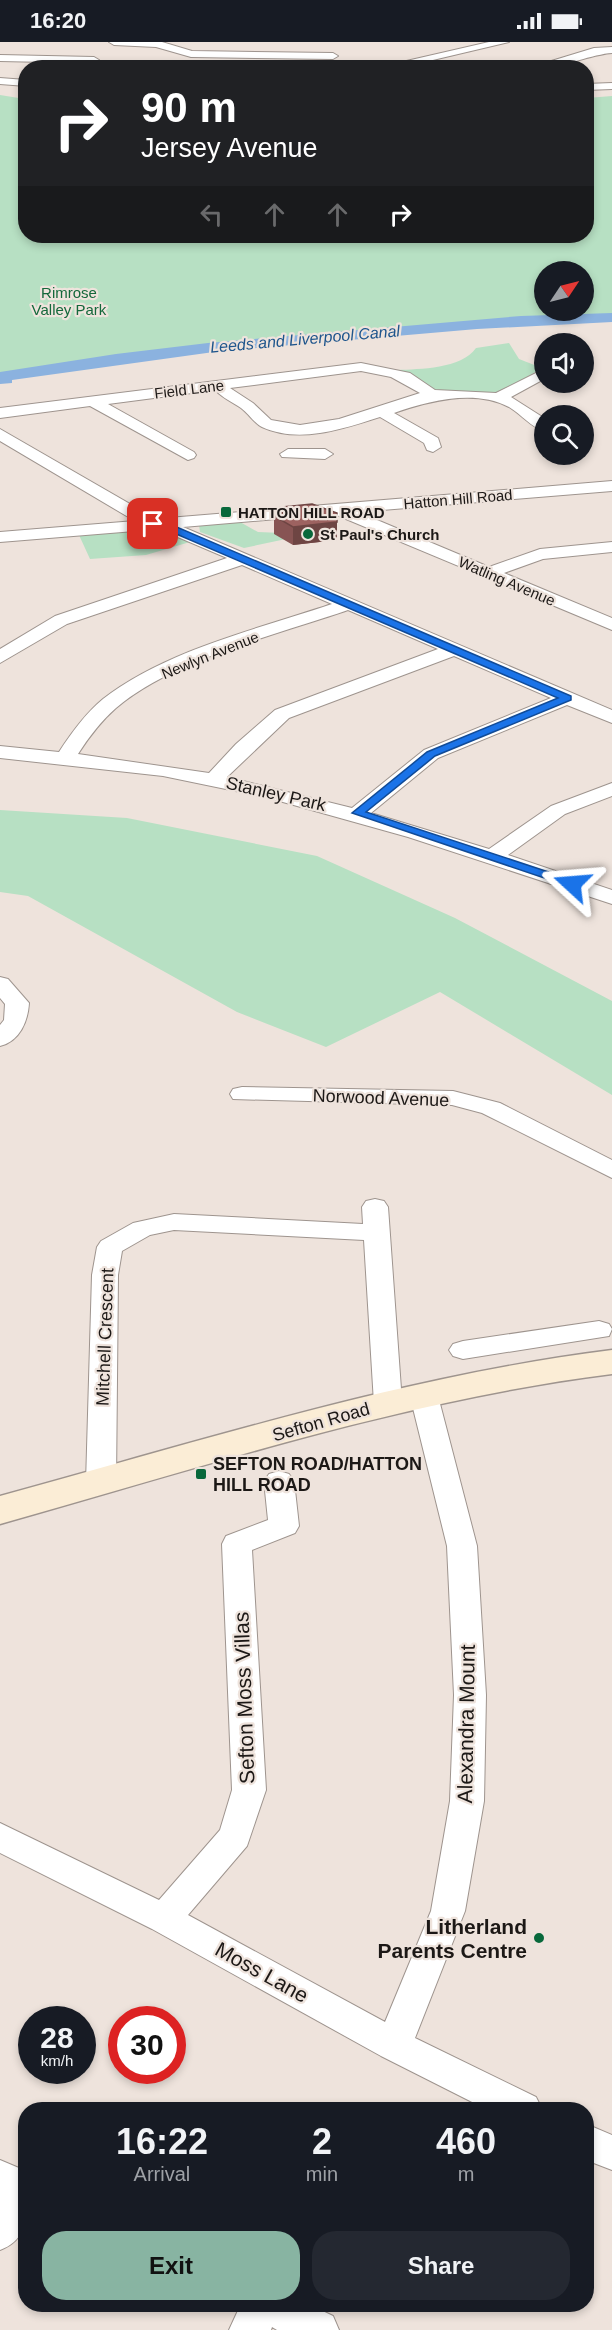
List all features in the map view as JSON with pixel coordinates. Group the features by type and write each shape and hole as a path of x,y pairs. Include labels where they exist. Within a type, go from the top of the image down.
{"main road":[{"name":"Sefton Road","path":"0,1510 388,1403 424,1396 525,1357 605,1346"}],"street":[{"path":"114,42 157,44 191,54 298,60"},
{"path":"333,60 336,42"},
{"path":"419,60 504,42"},
{"path":"560,60 594,51 612,50"},
{"path":"188,60 191,54"},
{"path":"0,58 94,59"},
{"path":"0,81 18,82"},
{"name":"Field Lane","path":"0,413 361,367 379,368 398,373 420,384 428,391 428,395"},
{"path":"501,396 534,378"},
{"path":"219,386 247,405 265,422 297,431 321,428 419,400 428,395 482,393 501,396 522,407 534,417"},
{"path":"94,402 188,455"},
{"path":"380,411 441,447 412,448"},
{"path":"297,431 297,439 308,453"},
{"path":"0,434 157,524 612,717"},
{"path":"288,454 325,454"},
{"name":"Hatton Hill Road","path":"0,537 612,486"},
{"name":"Watling Avenue","path":"336,509 612,625"},
{"path":"489,573 540,554 612,548"},
{"path":"0,657 61,620 206,573 241,559"},
{"name":"Newlyn Avenue","path":"65,758 89,723 116,700 160,674 235,643 348,604"},
{"path":"214,779 243,748 282,714 452,650"},
{"path":"358,813 431,754 567,698"},
{"name":"Stanley Park","path":"0,752 65,758 214,779 358,813 612,897"},
{"path":"493,856 558,810 612,789"},
{"path":"0,984 17,1003 16,1021 0,1039"},
{"name":"Norwood Avenue","path":"242,1094 453,1098 491,1108 612,1170"},
{"name":"Mitchell Crescent","path":"101,1483 105,1275 110,1247 142,1229 174,1222 375,1220 388,1403"},
{"path":"463,1350 525,1357"},
{"name":"Alexandra Mount","path":"394,2045 448,1911 467,1801 470,1695 462,1546 424,1396"},
{"name":"Sefton Moss Villas","path":"164,1919 235,1836 249,1790 237,1544 284,1526 279,1481"},
{"name":"Moss Lane","path":"0,1837 164,1919 394,2045 509,2102"},
{"path":"594,2145 612,2153"},
{"path":"0,2176 18,2186"},
{"path":"0,2232 18,2204"},
{"path":"249,2330 259,2312"},
{"path":"281,2312 319,2330"}],"green space":[{"name":"Rimrose Valley Park","path":"0,95 18,98 18,243 594,243 594,97 612,96 612,317 594,318 594,261 534,261 534,321 559,321 217,347 0,377"},
{"path":"509,343 519,359 534,365 534,373 500,393 436,393 430,386 397,370 450,364 461,360 476,348"},
{"path":"240,522 258,532 282,533 286,539 244,548 200,532 199,525"},
{"path":"158,528 190,542 146,555 90,559 79,535"},
{"path":"0,810 127,818 317,856 455,918 612,1001 612,1095 440,992 326,1047 237,1012 28,896 0,892"}],"water":[{"name":"Leeds and Liverpool Canal","path":"612,313 612,322 477,329 221,351 12,380 12,383 0,384 0,372 116,354 208,343 521,316 534,316 534,321 594,321 594,314"}],"building":[{"path":"312,504 337,513 337,522 293,527 274,516 285,512 281,507"}],"place":[{"name":"HATTON HILL ROAD","path":"226,512"},
{"name":"St Paul's Church","path":"308,534"},
{"name":"SEFTON ROAD/HATTON HILL ROAD","path":"201,1474"},
{"name":"Litherland Parents Centre","path":"539,1938"}],"route":[{"path":"153,524 161,524 567,698 502,727 431,754 358,813 572,884"}]}
